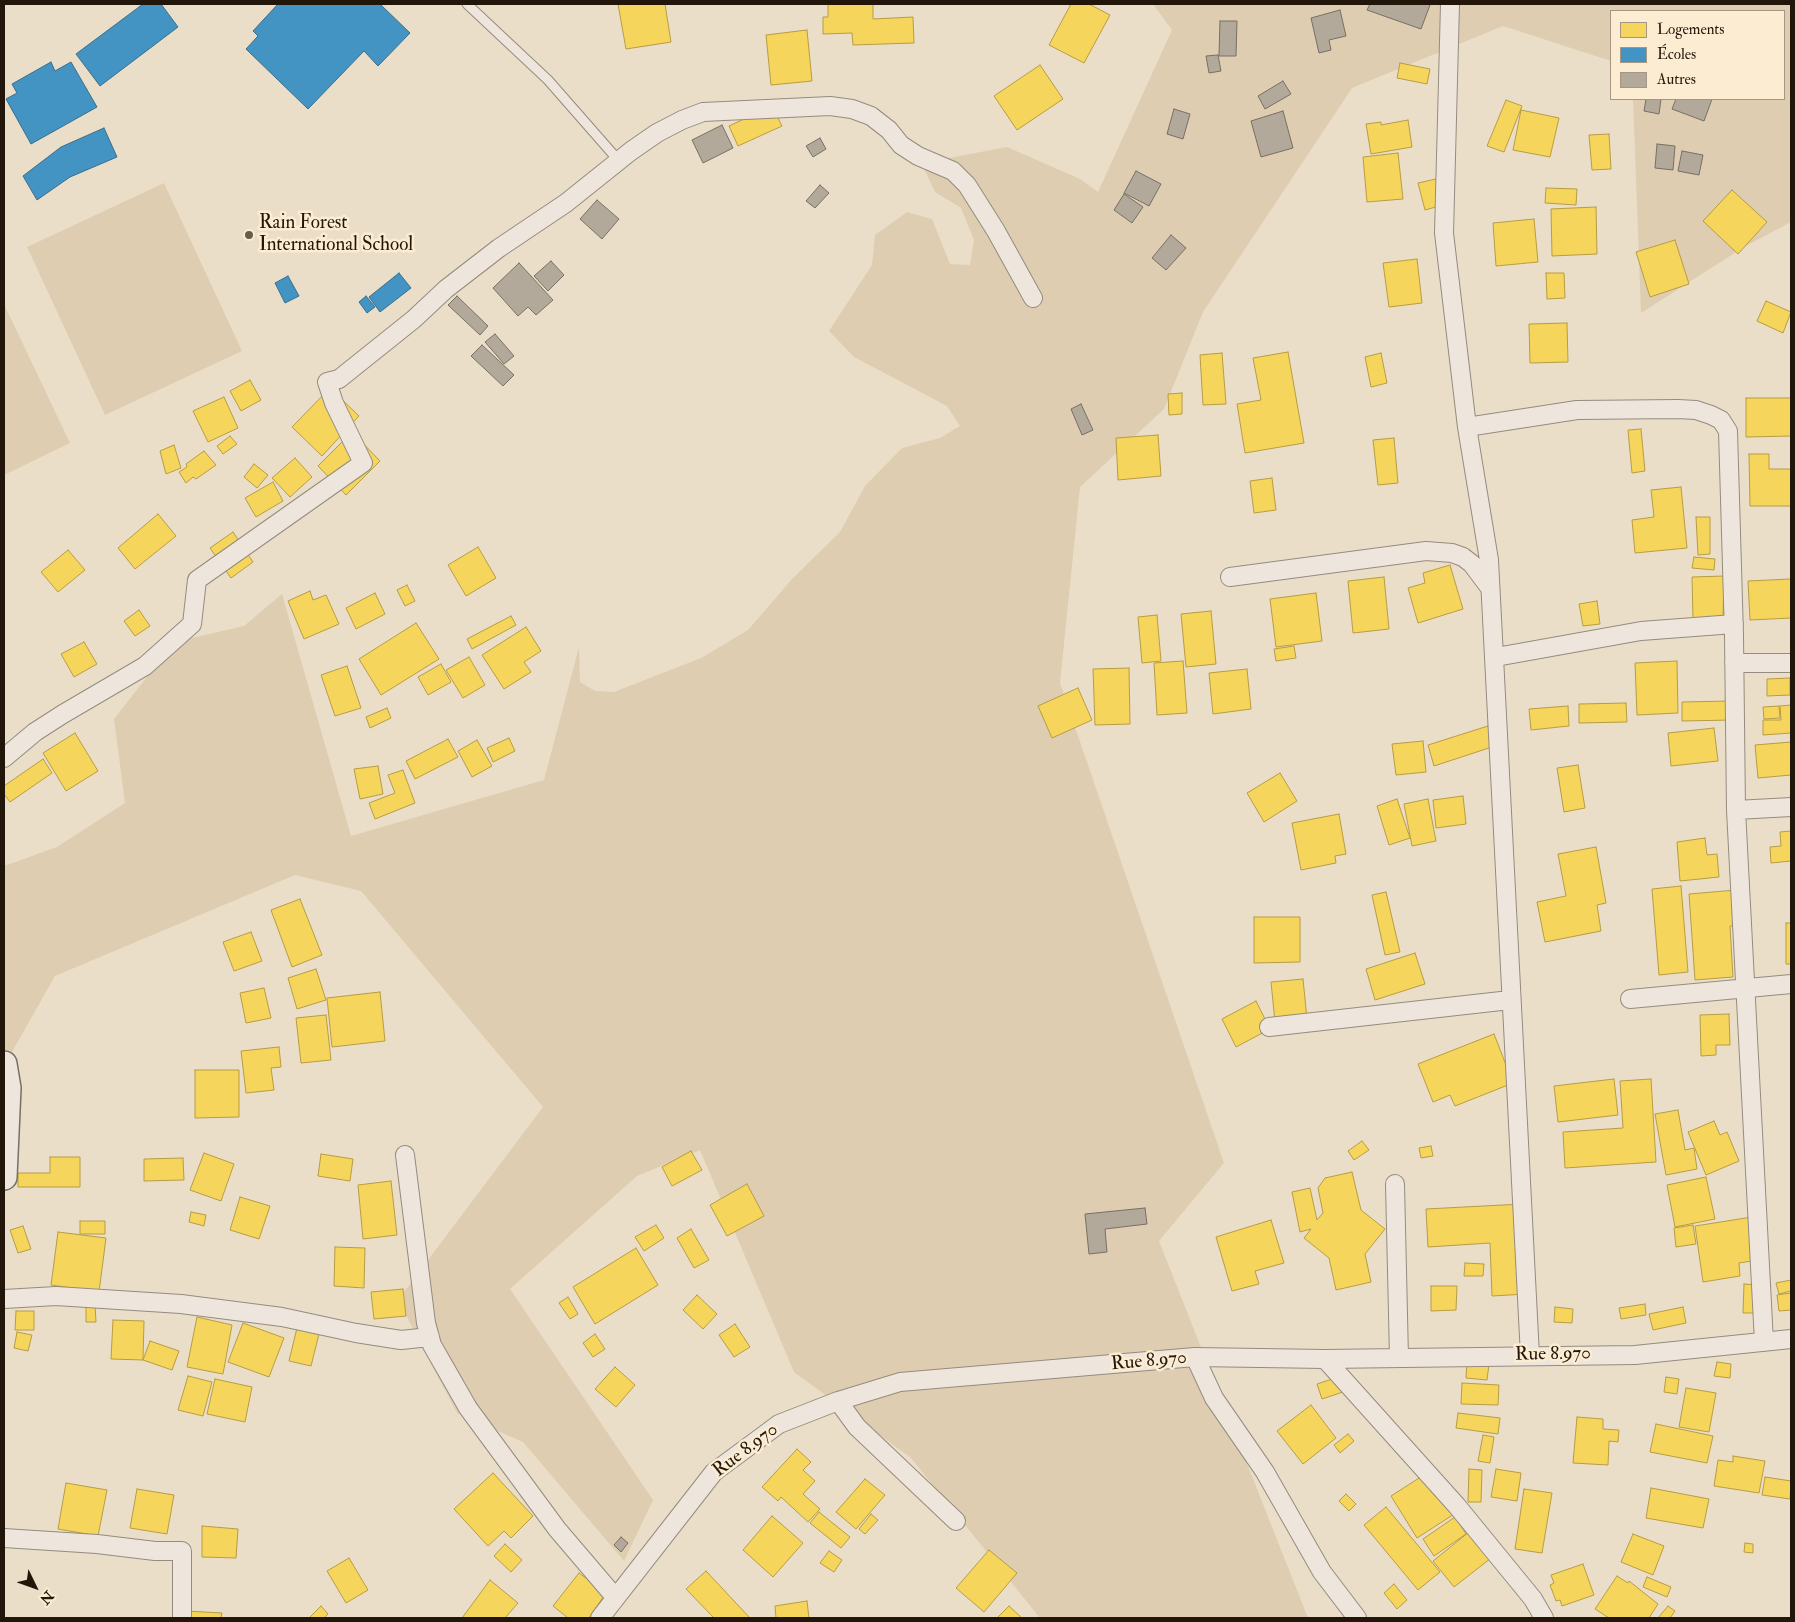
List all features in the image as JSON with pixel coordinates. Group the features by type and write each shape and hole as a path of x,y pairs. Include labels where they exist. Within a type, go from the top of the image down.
{"street":[{"path":"1450,4 1444,233 1467,427 1489,560 1496,657 1510,1000 1530,1356"},
{"path":"4,758 35,732 145,666 192,624 197,580 363,463 334,403 327,382 339,378 472,269 566,203 657,133 703,112 830,106 852,109 871,116 889,130 901,145 918,156 953,171 967,185 996,231 1033,298"},
{"path":"1467,427 1577,410 1687,410 1711,415 1721,420 1728,431 1730,445 1734,624 1736,810 1764,1342"},
{"path":"1230,577 1426,551 1452,553 1463,557 1472,564 1490,588"},
{"path":"1496,657 1641,631 1734,624"},
{"path":"1734,663 1791,663"},
{"path":"1736,810 1791,807"},
{"path":"1630,999 1791,984"},
{"path":"1269,1027 1510,1000"},
{"path":"4,1064 8,1088 4,1177"},
{"path":"405,1155 430,1337 468,1408 557,1529 615,1597"},
{"path":"1395,1184 1399,1358"},
{"path":"4,1300 64,1296 144,1303 181,1304 282,1317 356,1333 401,1340 430,1337"},
{"name":"Rue 8.970","path":"600,1618 714,1472 779,1424 838,1401 900,1382 1195,1357 1324,1359 1635,1354 1791,1339"},
{"path":"1195,1357 1214,1398 1265,1472 1322,1572 1357,1618"},
{"path":"1324,1359 1457,1506 1532,1599 1544,1618"},
{"path":"838,1401 857,1427 956,1521"},
{"path":"4,1538 97,1544 155,1551 182,1551 182,1618"}],"lane":[{"path":"467,4 548,80 619,161"}],"shaded area":[{"path":"1153,4 1791,4 1791,222 1744,247 1641,313 1633,100 1785,100 1785,10 1610,10 1610,61 1503,26 1352,88 1203,312 1164,409 1080,487 1060,683 1224,1163 1159,1241 1308,1618 1040,1618 911,1458 794,1372 700,1150 637,1176 510,1289 653,1500 624,1561 523,1442 457,1413 398,1300 543,1107 361,891 295,875 55,976 4,1066 4,866 57,847 125,803 114,719 174,642 244,626 282,594 351,836 544,780 579,647 580,682 595,691 614,692 701,658 748,630 793,578 840,532 865,486 902,448 940,438 960,426 947,406 854,357 829,331 872,265 875,235 907,212 932,219 950,264 970,265 974,240 961,208 935,192 918,156 933,161 1007,147 1080,179 1098,192 1172,30"},
{"path":"164,183 242,351 105,415 27,247"},
{"path":"4,304 70,443 4,475"}],"building: Logements":[{"path":"618,4 665,4 671,42 626,49"},
{"path":"828,4 873,4 873,19 913,17 914,43 853,45 852,33 823,34 823,17 828,17"},
{"path":"1071,4 1089,4 1110,15 1084,63 1049,45"},
{"path":"807,30 812,81 771,85 766,35"},
{"path":"1400,63 1430,69 1427,84 1397,78"},
{"path":"1040,65 1063,99 1017,130 994,96"},
{"path":"1506,100 1522,106 1504,152 1487,146"},
{"path":"772,106 782,126 738,146 729,126"},
{"path":"1521,110 1559,118 1550,157 1513,150"},
{"path":"1408,120 1412,147 1371,154 1366,124 1381,122 1381,125"},
{"path":"1609,134 1611,169 1592,170 1589,135"},
{"path":"1398,153 1403,199 1367,202 1363,157"},
{"path":"1436,179 1443,205 1425,210 1418,183"},
{"path":"1546,188 1577,189 1576,205 1545,203"},
{"path":"1732,190 1767,222 1738,254 1703,221"},
{"path":"1596,207 1597,254 1552,256 1551,209"},
{"path":"1534,219 1538,262 1496,266 1493,223"},
{"path":"1675,240 1689,284 1650,297 1636,252"},
{"path":"1417,259 1422,303 1389,307 1383,263"},
{"path":"1546,273 1564,273 1565,298 1547,299"},
{"path":"1766,301 1791,312 1783,333 1757,321"},
{"path":"1567,323 1568,362 1530,363 1529,324"},
{"path":"1288,352 1304,443 1245,453 1237,404 1261,400 1253,358"},
{"path":"1222,353 1226,404 1203,405 1200,355"},
{"path":"1381,353 1387,383 1371,387 1365,357"},
{"path":"250,380 261,400 241,411 230,391"},
{"path":"330,388 359,416 322,456 292,427"},
{"path":"1182,393 1182,414 1169,415 1168,394"},
{"path":"224,397 238,428 208,442 193,411"},
{"path":"1746,398 1791,398 1791,436 1746,437"},
{"path":"1641,429 1645,471 1632,473 1628,430"},
{"path":"352,432 380,461 346,495 318,466"},
{"path":"1158,435 1161,476 1118,480 1116,438"},
{"path":"230,436 237,444 223,454 217,446"},
{"path":"1394,438 1398,483 1378,485 1373,440"},
{"path":"174,445 181,468 166,474 160,451"},
{"path":"204,451 216,465 196,479 193,477 186,483 179,472 187,467 186,464"},
{"path":"1749,454 1769,454 1769,469 1791,469 1791,506 1750,506"},
{"path":"295,458 312,477 290,497 272,478"},
{"path":"254,464 268,475 257,488 244,477"},
{"path":"1272,478 1276,510 1254,513 1250,481"},
{"path":"273,482 283,501 256,517 245,498"},
{"path":"1681,487 1687,548 1635,553 1632,520 1654,517 1651,490"},
{"path":"158,514 176,536 135,569 118,548"},
{"path":"1696,517 1710,517 1710,554 1698,555"},
{"path":"233,532 253,562 231,578 210,548"},
{"path":"478,547 496,578 466,596 448,565"},
{"path":"68,550 85,570 58,592 41,572"},
{"path":"1694,557 1715,559 1714,570 1692,568"},
{"path":"1450,565 1463,609 1418,623 1408,588 1425,583 1423,573"},
{"path":"1724,576 1723,619 1693,619 1692,577"},
{"path":"1384,577 1389,629 1353,633 1348,581"},
{"path":"1791,579 1791,618 1750,620 1748,581"},
{"path":"407,585 415,601 405,606 397,590"},
{"path":"310,591 313,600 326,595 339,624 304,639 288,601"},
{"path":"375,593 385,614 356,629 346,608"},
{"path":"1316,593 1322,641 1276,647 1270,599"},
{"path":"1597,601 1600,624 1583,626 1579,604"},
{"path":"139,610 150,626 135,636 124,621"},
{"path":"1211,611 1216,664 1186,667 1181,614"},
{"path":"1157,615 1161,661 1142,663 1138,617"},
{"path":"511,616 516,625 472,649 467,639"},
{"path":"416,623 439,659 381,695 359,659"},
{"path":"526,627 541,651 524,662 531,672 504,689 482,655"},
{"path":"84,642 97,664 74,677 61,654"},
{"path":"1294,646 1296,658 1276,661 1274,649"},
{"path":"469,657 485,685 463,698 446,670"},
{"path":"1183,661 1187,713 1157,715 1154,663"},
{"path":"1677,661 1678,713 1637,715 1635,663"},
{"path":"441,664 451,682 428,695 418,677"},
{"path":"347,666 361,708 335,716 321,675"},
{"path":"1129,668 1130,724 1095,725 1093,669"},
{"path":"1247,669 1251,709 1213,714 1209,673"},
{"path":"1790,678 1790,695 1767,696 1767,679"},
{"path":"1078,688 1092,720 1052,738 1038,706"},
{"path":"1731,701 1732,720 1682,721 1682,702"},
{"path":"1626,703 1627,722 1579,723 1579,704"},
{"path":"1791,705 1791,733 1763,735 1763,720 1781,720 1780,706"},
{"path":"1568,706 1569,726 1531,730 1529,709"},
{"path":"1779,706 1780,718 1764,719 1763,707"},
{"path":"387,708 391,718 370,728 366,717"},
{"path":"1488,726 1495,746 1434,766 1428,745"},
{"path":"1714,728 1718,761 1671,766 1668,733"},
{"path":"75,733 98,771 66,791 43,753"},
{"path":"509,738 515,751 493,762 487,748"},
{"path":"448,739 458,757 415,779 406,761"},
{"path":"477,740 492,766 472,777 458,751"},
{"path":"1423,741 1426,772 1396,775 1392,744"},
{"path":"1791,742 1791,775 1758,778 1755,745"},
{"path":"43,759 52,773 10,802 4,794 4,786"},
{"path":"1578,765 1585,808 1564,812 1557,768"},
{"path":"378,766 383,794 360,799 354,769"},
{"path":"403,770 415,803 375,819 369,803 395,793 388,775"},
{"path":"1280,773 1297,801 1264,822 1247,793"},
{"path":"1463,796 1466,824 1436,828 1433,800"},
{"path":"1397,799 1410,838 1389,845 1377,806"},
{"path":"1428,799 1436,841 1412,846 1404,804"},
{"path":"1339,814 1346,854 1335,856 1336,863 1301,870 1292,823"},
{"path":"1791,831 1791,861 1771,863 1770,847 1781,846 1780,832"},
{"path":"1705,838 1707,855 1717,854 1719,877 1680,881 1677,842"},
{"path":"1596,847 1606,903 1597,905 1601,931 1545,942 1537,902 1566,896 1558,854"},
{"path":"1681,886 1688,972 1659,975 1652,889"},
{"path":"1736,890 1739,925 1730,926 1733,977 1695,980 1689,894"},
{"path":"1386,892 1400,952 1385,955 1372,895"},
{"path":"300,899 322,955 292,967 271,910"},
{"path":"1254,917 1300,917 1300,962 1254,963"},
{"path":"1786,923 1791,923 1791,964 1786,964"},
{"path":"251,932 262,961 234,971 223,942"},
{"path":"1415,953 1425,984 1375,1000 1366,969"},
{"path":"316,969 326,1000 297,1009 288,978"},
{"path":"1303,979 1307,1019 1275,1022 1271,982"},
{"path":"264,988 271,1018 246,1023 240,993"},
{"path":"380,992 385,1041 332,1047 327,998"},
{"path":"1256,1001 1270,1029 1236,1047 1222,1019"},
{"path":"1729,1014 1730,1045 1716,1045 1716,1055 1701,1056 1700,1015"},
{"path":"326,1015 331,1060 301,1063 296,1018"},
{"path":"1494,1034 1513,1083 1455,1106 1450,1095 1433,1102 1418,1064"},
{"path":"279,1047 281,1067 271,1068 274,1090 246,1093 241,1051"},
{"path":"195,1070 239,1070 239,1117 195,1118"},
{"path":"1614,1079 1618,1115 1558,1122 1554,1086"},
{"path":"1651,1079 1656,1162 1565,1168 1563,1132 1623,1128 1620,1081"},
{"path":"1678,1110 1685,1150 1694,1148 1697,1169 1666,1175 1655,1114"},
{"path":"1714,1121 1720,1135 1727,1132 1739,1161 1706,1175 1688,1132"},
{"path":"1362,1141 1369,1150 1354,1160 1348,1151"},
{"path":"1431,1146 1433,1156 1421,1158 1419,1148"},
{"path":"691,1151 702,1170 672,1186 662,1167"},
{"path":"204,1153 234,1164 221,1201 190,1190"},
{"path":"321,1154 353,1159 350,1181 318,1176"},
{"path":"50,1157 80,1157 80,1187 18,1187 18,1173 50,1173"},
{"path":"183,1158 184,1180 144,1181 144,1159"},
{"path":"1352,1172 1361,1210 1385,1229 1365,1254 1371,1282 1336,1290 1329,1258 1304,1238 1311,1229 1300,1232 1292,1192 1310,1188 1317,1220 1323,1213 1318,1188 1325,1178"},
{"path":"1706,1177 1715,1219 1675,1227 1667,1185"},
{"path":"391,1181 397,1235 363,1239 358,1185"},
{"path":"747,1184 764,1216 727,1236 710,1205"},
{"path":"240,1197 270,1206 259,1239 230,1230"},
{"path":"1522,1204 1526,1294 1492,1296 1490,1243 1428,1247 1426,1209"},
{"path":"191,1212 206,1215 204,1226 189,1222"},
{"path":"1752,1217 1758,1260 1739,1263 1740,1276 1703,1282 1695,1226"},
{"path":"1271,1220 1284,1263 1255,1271 1259,1284 1232,1291 1216,1237"},
{"path":"80,1221 105,1221 105,1234 80,1234"},
{"path":"656,1225 664,1238 644,1251 635,1237"},
{"path":"1693,1225 1696,1244 1676,1247 1674,1228"},
{"path":"23,1226 31,1249 18,1253 10,1230"},
{"path":"691,1229 709,1260 694,1268 677,1238"},
{"path":"58,1232 106,1238 99,1292 51,1285"},
{"path":"335,1247 365,1248 364,1288 334,1286"},
{"path":"636,1248 658,1285 595,1324 573,1287"},
{"path":"1465,1263 1484,1264 1483,1276 1464,1276"},
{"path":"1791,1280 1791,1291 1779,1294 1776,1283"},
{"path":"1744,1284 1758,1285 1758,1313 1743,1313"},
{"path":"1431,1286 1457,1286 1456,1310 1431,1311"},
{"path":"403,1289 406,1316 374,1319 371,1292"},
{"path":"1791,1293 1791,1310 1779,1311 1777,1295"},
{"path":"697,1295 717,1314 703,1329 683,1310"},
{"path":"568,1297 578,1314 570,1319 559,1303"},
{"path":"95,1304 96,1322 86,1322 86,1305"},
{"path":"1645,1304 1646,1315 1621,1319 1619,1308"},
{"path":"1555,1307 1573,1309 1572,1323 1554,1322"},
{"path":"1683,1307 1686,1323 1653,1330 1649,1314"},
{"path":"16,1311 34,1311 34,1330 15,1330"},
{"path":"197,1317 232,1325 223,1374 187,1367"},
{"path":"113,1320 144,1321 143,1360 111,1359"},
{"path":"243,1323 284,1338 269,1377 228,1362"},
{"path":"735,1324 750,1347 734,1357 719,1335"},
{"path":"297,1328 319,1334 311,1366 289,1361"},
{"path":"17,1332 32,1335 28,1351 14,1348"},
{"path":"595,1334 605,1349 593,1357 583,1343"},
{"path":"150,1341 179,1351 172,1370 143,1360"},
{"path":"1467,1362 1489,1364 1487,1380 1466,1378"},
{"path":"1717,1362 1731,1364 1730,1378 1714,1376"},
{"path":"615,1367 635,1385 616,1407 595,1389"},
{"path":"188,1376 212,1382 203,1416 178,1410"},
{"path":"1341,1376 1346,1391 1322,1399 1317,1384"},
{"path":"1666,1377 1679,1379 1677,1394 1664,1392"},
{"path":"215,1379 252,1387 245,1422 207,1414"},
{"path":"1462,1383 1499,1385 1498,1405 1461,1404"},
{"path":"1686,1388 1716,1393 1709,1432 1679,1427"},
{"path":"1311,1405 1336,1438 1303,1464 1277,1431"},
{"path":"1458,1413 1500,1418 1498,1434 1456,1428"},
{"path":"1577,1417 1603,1419 1603,1429 1619,1430 1618,1442 1609,1441 1608,1465 1573,1463"},
{"path":"1656,1424 1713,1436 1707,1463 1650,1452"},
{"path":"1348,1434 1354,1441 1340,1453 1334,1445"},
{"path":"1483,1435 1494,1437 1490,1463 1478,1461"},
{"path":"797,1449 811,1462 803,1470 815,1481 803,1494 820,1509 808,1522 781,1497 778,1501 762,1487"},
{"path":"1733,1456 1765,1461 1759,1493 1714,1486 1718,1460 1733,1462"},
{"path":"1469,1469 1482,1470 1481,1502 1468,1502"},
{"path":"1496,1469 1521,1473 1517,1501 1491,1497"},
{"path":"1430,1471 1459,1511 1417,1538 1391,1496"},
{"path":"493,1473 533,1516 511,1538 504,1531 488,1546 454,1509"},
{"path":"1765,1477 1791,1481 1790,1499 1762,1495"},
{"path":"865,1479 885,1495 856,1529 836,1512"},
{"path":"66,1483 107,1490 98,1536 58,1529"},
{"path":"1651,1488 1709,1499 1703,1528 1646,1518"},
{"path":"137,1489 174,1495 167,1534 130,1528"},
{"path":"1524,1489 1552,1493 1542,1553 1515,1549"},
{"path":"1346,1494 1356,1504 1349,1511 1339,1501"},
{"path":"1386,1507 1440,1572 1418,1590 1364,1525"},
{"path":"819,1512 850,1537 841,1548 810,1523"},
{"path":"871,1514 878,1520 865,1534 859,1529"},
{"path":"772,1516 803,1543 773,1577 743,1550"},
{"path":"1455,1517 1466,1534 1434,1556 1423,1539"},
{"path":"202,1526 238,1529 236,1558 202,1557"},
{"path":"1474,1528 1495,1555 1454,1587 1433,1561"},
{"path":"1633,1534 1664,1546 1653,1575 1621,1562"},
{"path":"1745,1543 1753,1544 1753,1553 1744,1552"},
{"path":"505,1544 522,1560 511,1572 494,1556"},
{"path":"989,1550 1017,1573 984,1612 956,1588"},
{"path":"829,1551 842,1560 834,1572 820,1563"},
{"path":"349,1558 368,1590 346,1603 327,1571"},
{"path":"1583,1564 1594,1595 1562,1606 1560,1600 1556,1601 1550,1585 1554,1583 1551,1575"},
{"path":"706,1571 750,1618 714,1618 686,1589"},
{"path":"579,1573 606,1593 589,1618 568,1618 553,1606"},
{"path":"1617,1576 1628,1583 1629,1581 1658,1604 1649,1618 1609,1618 1595,1609"},
{"path":"1647,1577 1671,1587 1667,1597 1643,1587"},
{"path":"490,1580 518,1603 505,1618 462,1618"},
{"path":"1394,1584 1407,1600 1397,1609 1384,1593"},
{"path":"807,1601 809,1618 776,1618 775,1606"},
{"path":"321,1606 328,1614 324,1618 310,1617"},
{"path":"1009,1606 1022,1618 997,1618"},
{"path":"1668,1606 1675,1611 1670,1618 1658,1618"},
{"path":"186,1611 222,1613 221,1618 186,1618"}],"building: Écoles":[{"path":"143,4 161,4 178,27 100,86 76,54"},
{"path":"278,4 380,4 410,33 378,66 364,51 308,109 246,49 258,36 253,31"},
{"path":"51,62 55,71 71,62 97,107 31,144 6,99 17,93 12,84"},
{"path":"104,128 117,157 70,177 37,200 23,176 61,147"},
{"path":"399,273 411,288 380,312 369,297"},
{"path":"288,276 299,296 285,303 275,283"},
{"path":"366,296 375,307 367,313 359,302"}],"building: Autres":[{"path":"1370,4 1430,5 1421,29 1367,10"},
{"path":"1340,10 1346,36 1329,40 1331,50 1319,53 1311,18"},
{"path":"1220,21 1237,21 1236,56 1219,56"},
{"path":"1218,55 1221,71 1209,73 1206,56"},
{"path":"1283,81 1291,94 1265,109 1258,96"},
{"path":"1646,100 1661,100 1659,114 1644,111"},
{"path":"1676,100 1712,100 1704,121 1672,109"},
{"path":"1174,109 1190,114 1183,139 1167,134"},
{"path":"1283,111 1293,148 1261,157 1251,121"},
{"path":"722,125 733,148 703,163 692,140"},
{"path":"820,138 826,149 813,157 806,146"},
{"path":"1657,144 1675,146 1673,170 1655,168"},
{"path":"1682,151 1703,155 1699,175 1678,171"},
{"path":"1136,171 1161,184 1149,206 1124,193"},
{"path":"820,185 829,193 815,208 806,201"},
{"path":"1124,194 1143,207 1132,223 1114,210"},
{"path":"597,200 619,219 602,239 580,219"},
{"path":"1171,235 1186,248 1166,270 1152,258"},
{"path":"551,261 564,275 548,291 534,276"},
{"path":"519,263 553,300 536,315 528,307 518,316 493,288"},
{"path":"457,296 488,326 480,335 448,305"},
{"path":"495,334 514,356 504,364 485,342"},
{"path":"482,345 514,375 503,386 471,356"},
{"path":"1081,404 1093,430 1082,435 1071,409"},
{"path":"1145,1208 1147,1224 1105,1229 1107,1252 1089,1254 1085,1214"},
{"path":"621,1537 628,1543 621,1552 614,1545"}],"place":[{"name":"Rain Forest International School","path":"249,235"}]}
